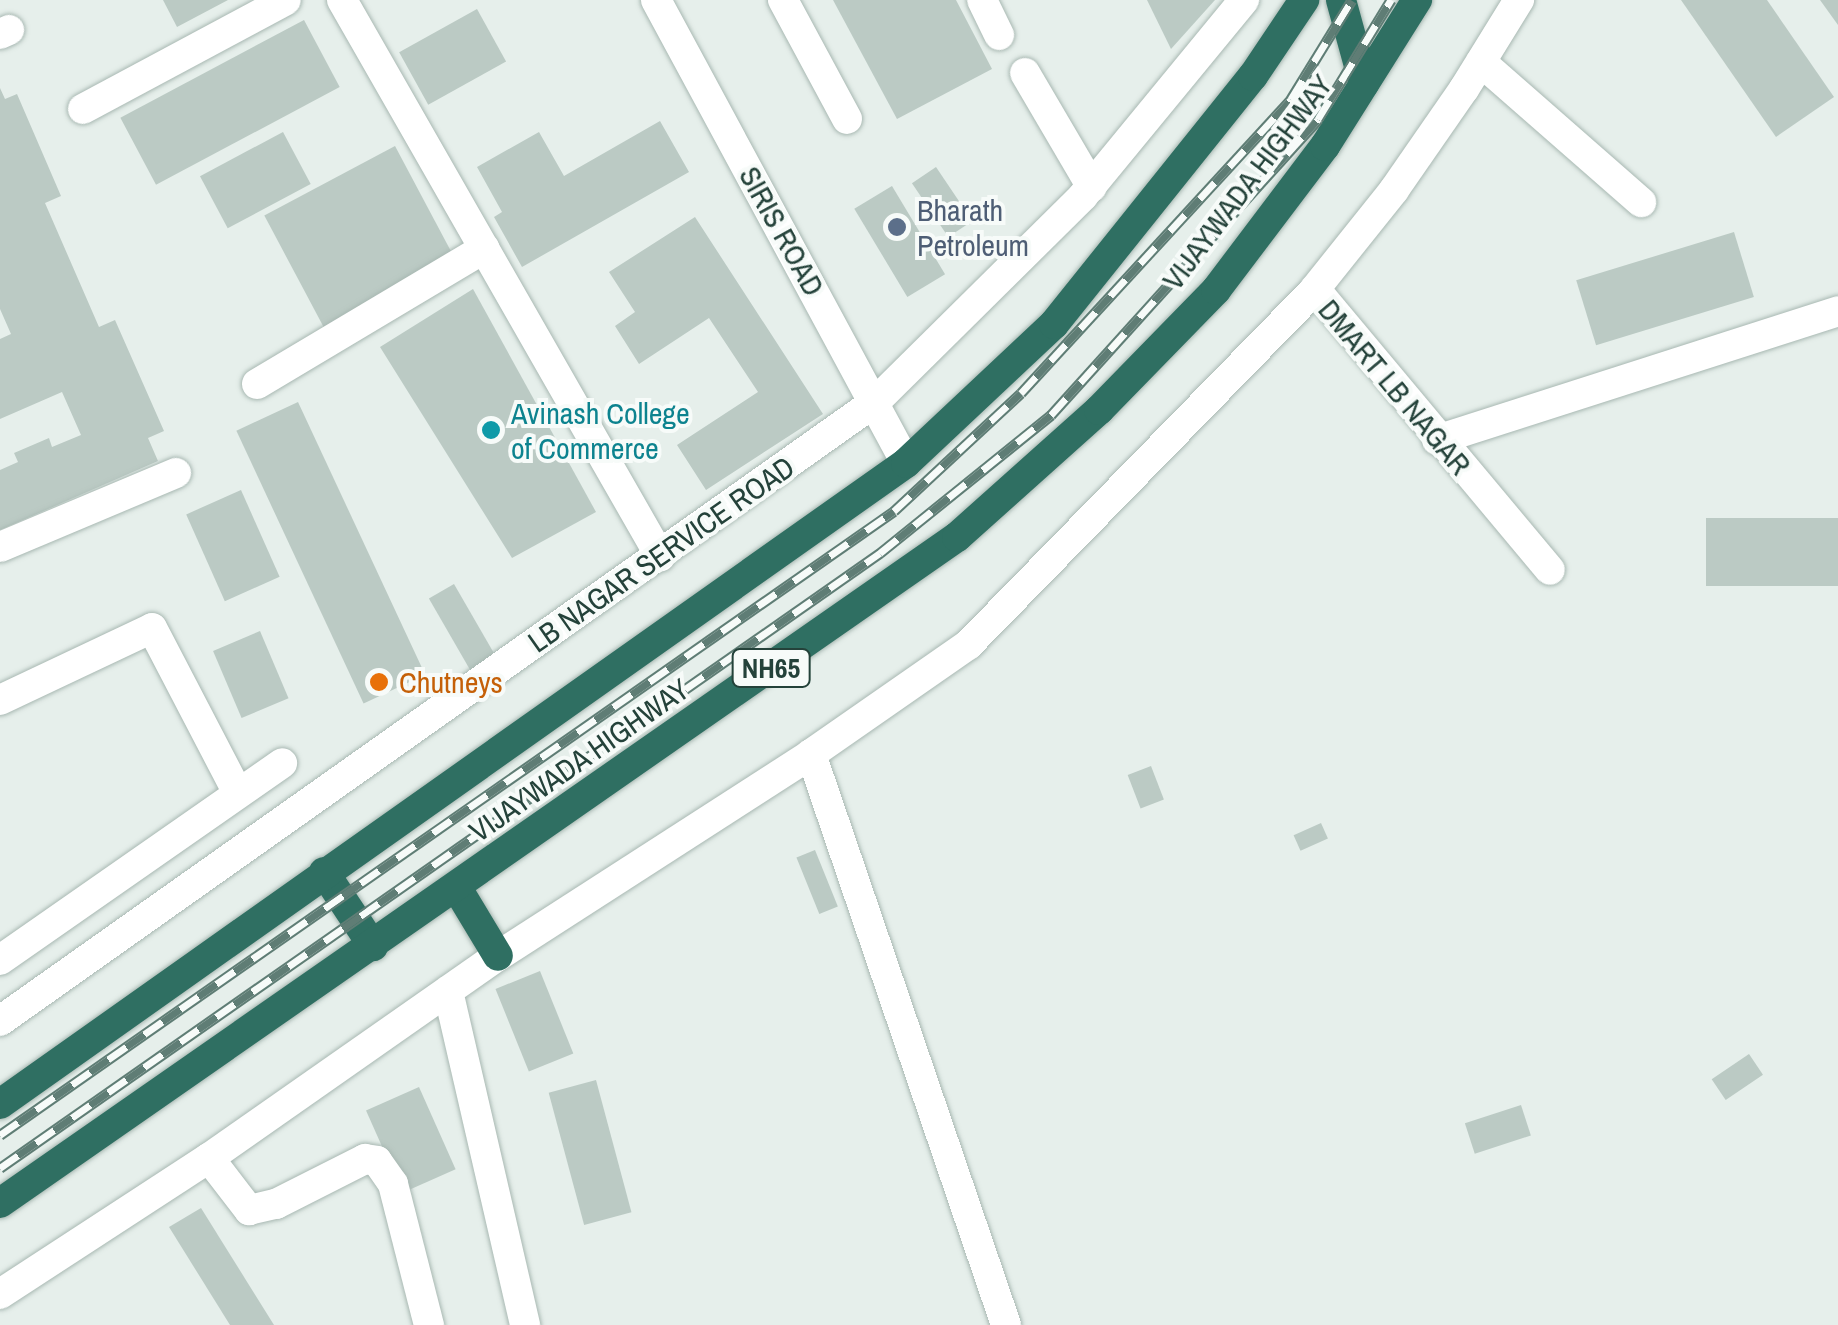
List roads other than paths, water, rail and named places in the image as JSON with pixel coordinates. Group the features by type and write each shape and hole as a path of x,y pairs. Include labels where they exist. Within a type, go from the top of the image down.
{"highway":[{"name":"VIJAYWADA HIGHWAY","path":"0,1104 906,463 1054,324 1253,76 1304,0"},
{"path":"1340,0 1364,84"},
{"name":"VIJAYWADA HIGHWAY","path":"0,1203 958,537 1099,410 1216,290 1325,146 1418,0"},
{"path":"324,872 373,946"},
{"path":"457,888 498,956"}],"street":[{"path":"82,109 286,0"},
{"path":"342,0 660,556"},
{"path":"783,0 847,119"},
{"path":"982,0 1000,35"},
{"name":"LB NAGAR SERVICE ROAD","path":"0,1020 874,402 1092,187 1244,0"},
{"name":"DMART LB NAGAR","path":"1518,0 1394,190 1315,289 1550,570"},
{"name":"SIRIS ROAD","path":"660,2 906,463"},
{"path":"1481,62 1641,202"},
{"path":"1026,73 1092,187"},
{"path":"258,384 485,248"},
{"path":"0,1294 208,1158 498,956 811,754 968,645 1315,289"},
{"path":"1438,440 1838,310"},
{"path":"0,547 176,473"},
{"path":"0,700 152,628 238,792"},
{"path":"811,754 1006,1325"},
{"path":"0,960 282,763"},
{"path":"448,991 526,1325"},
{"path":"208,1158 250,1210 276,1204 365,1159 377,1161 393,1184 429,1325"}],"railway":[{"path":"0,1135 894,511 1021,393 1291,99 1352,0"},
{"path":"0,1168 880,553 1051,415 1318,119 1391,0"}],"place":[{"name":"Bharath Petroleum","path":"897,227"},
{"name":"Avinash College of Commerce","path":"491,430"},
{"name":"Chutneys","path":"379,682"}]}
